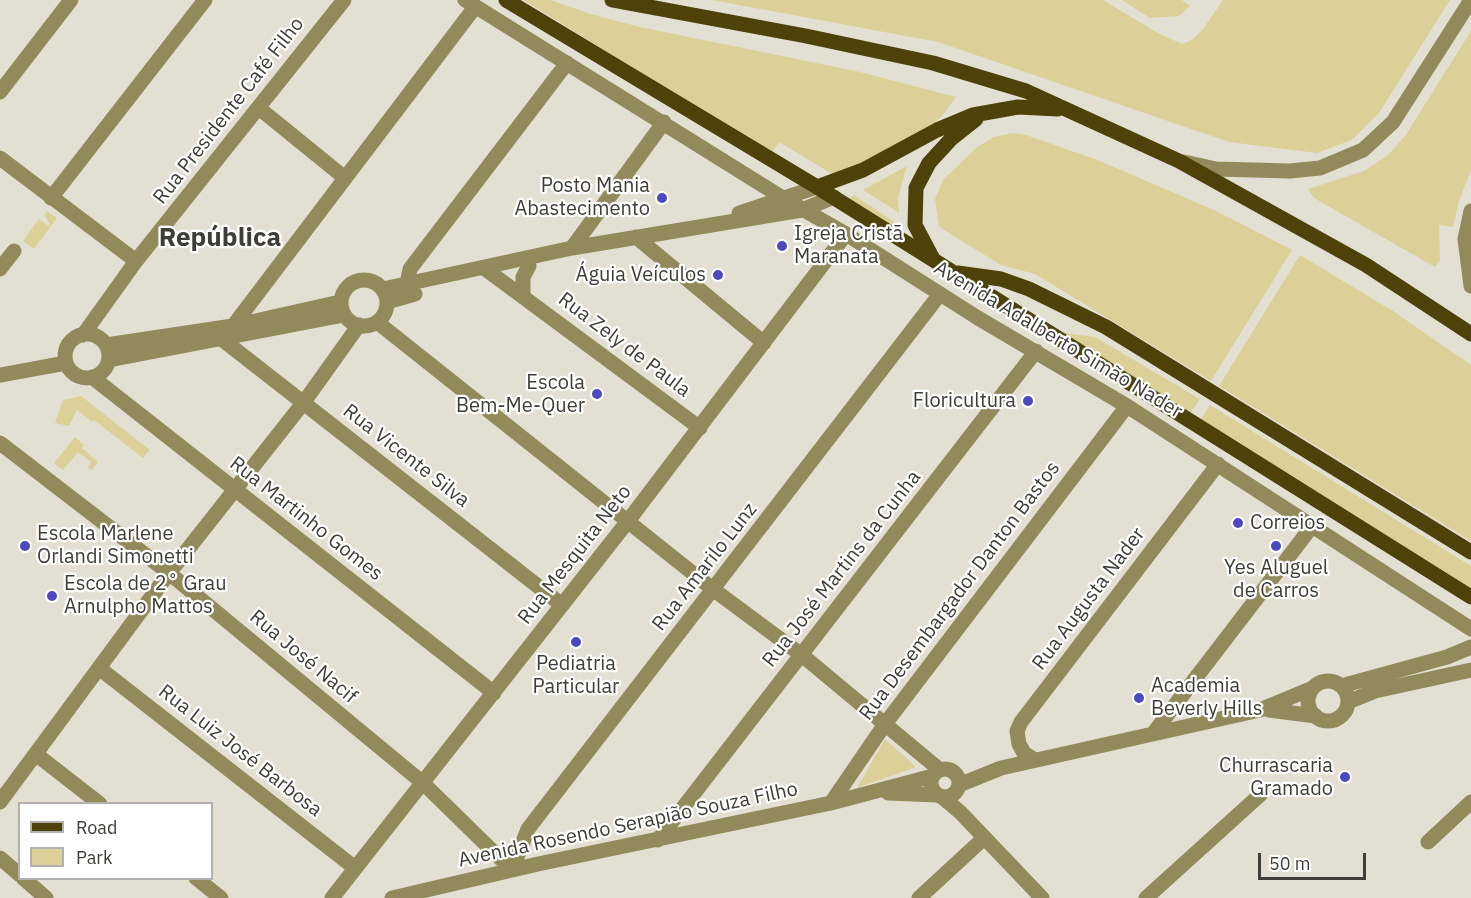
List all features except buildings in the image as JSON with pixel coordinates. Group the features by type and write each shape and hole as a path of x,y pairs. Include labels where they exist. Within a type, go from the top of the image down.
{"main road":[{"name":"Avenida Adalberto Simão Nader","path":"506,0 834,197 1471,597"},
{"path":"612,0 818,38 933,63 1026,92 1070,109 1179,161 1366,265 1471,334"},
{"path":"817,187 863,170 944,127 985,111 1018,107 1070,109"},
{"path":"934,261 915,225 916,188 929,163 952,138 985,111"},
{"path":"952,272 1001,279 1029,288 1106,327 1471,552"}],"street":[{"path":"0,92 71,0"},
{"path":"51,198 206,0"},
{"name":"Rua Presidente Café Filho","path":"82,335 136,261 260,109 344,0"},
{"path":"1179,161 1216,169 1290,171 1320,168 1363,150 1393,122 1471,0"},
{"path":"233,326 345,178 470,3"},
{"name":"Avenida Adalberto Simão Nader","path":"470,3 802,210 846,234 940,294 1127,406 1471,629"},
{"path":"405,291 410,268 567,63"},
{"path":"260,109 345,178"},
{"path":"572,248 664,122"},
{"path":"0,158 136,261"},
{"path":"684,230 817,187"},
{"path":"385,296 572,248 802,210 834,197"},
{"path":"1471,211 1465,239 1471,286"},
{"name":"Rua Mesquita Neto","path":"332,898 700,428 846,234"},
{"path":"489,271 529,266 636,237"},
{"path":"636,237 764,343"},
{"path":"0,269 14,251"},
{"path":"522,296 523,277 529,266"},
{"name":"Rua Zely de Paula","path":"489,271 700,428"},
{"path":"342,309 346,287 353,282 369,280 385,296"},
{"name":"Rua Amarilo Lunz","path":"512,870 528,829 940,294"},
{"path":"0,802 37,755 169,573 304,402 359,325 376,322 382,317 385,296"},
{"path":"107,352 233,326 342,309"},
{"path":"342,309 359,325"},
{"path":"107,352 223,340 342,309"},
{"path":"376,322 714,590 803,656 885,724 945,784 960,812 1042,898"},
{"path":"82,335 96,336 107,352 100,374 92,377 76,375 66,363 68,345 82,335"},
{"name":"Rua Vicente Silva","path":"223,340 562,605"},
{"name":"Rua José Martins da Cunha","path":"658,840 680,809 803,656 1036,351"},
{"path":"0,375 66,363"},
{"name":"Rua Martinho Gomes","path":"92,377 494,693"},
{"name":"Rua Desembargador Danton Bastos","path":"831,803 885,724 1127,406"},
{"name":"Rua José Nacif","path":"0,443 169,573 423,783 512,870"},
{"name":"Rua Augusta Nader","path":"1035,760 1024,753 1018,744 1017,731 1021,722 1218,464"},
{"path":"1155,731 1313,525"},
{"path":"1471,647 1447,657 1341,686 1324,682 1313,688 1309,705 1316,716 1327,720 1339,717 1348,702 1375,691 1471,670"},
{"name":"Rua Luiz José Barbosa","path":"99,668 356,868"},
{"path":"1341,686 1348,702"},
{"name":"Avenida Rosendo Serapião Souza Filho","path":"392,898 538,864 873,793 945,784 1001,768 1155,731 1260,710 1313,688"},
{"name":"Avenida Rosendo Serapião Souza Filho","path":"1260,710 1288,710 1316,716"},
{"path":"37,755 97,802"},
{"path":"1146,898 1262,794"},
{"path":"1428,842 1471,802"},
{"path":"680,809 687,834"},
{"path":"528,829 538,864"},
{"path":"919,898 984,838"},
{"path":"0,858 18,873"},
{"path":"24,880 46,898"},
{"path":"197,880 221,898"}],"green space":[{"path":"524,0 550,0 640,27 860,72 956,97 944,114 929,127 837,177 779,142 771,154"},
{"path":"712,0 1103,0 1156,32 1182,44 1192,40 1203,29 1223,0 1450,0 1379,113 1352,140 1317,153 1229,142 938,42"},
{"path":"1122,0 1182,0 1190,6 1179,16 1150,18"},
{"path":"1471,31 1471,170 1459,201 1453,227 1439,225 1440,260 1435,267 1314,198 1308,189 1364,171 1387,156 1405,136"},
{"path":"1013,133 1026,135 1100,161 1216,211 1292,250 1211,381 1035,274 1001,265 939,227 935,199 943,180 977,147 994,137"},
{"path":"907,166 898,197 899,213 863,190"},
{"path":"854,195 899,225 899,234 846,200"},
{"path":"47,211 57,218 34,249 23,241 39,219 48,226 50,224 44,215"},
{"path":"1300,255 1393,311 1471,365 1471,541 1219,386"},
{"path":"1057,332 1095,337 1200,399 1189,415"},
{"path":"81,396 150,450 143,458 94,420 92,422 77,410 69,426 55,423 63,400"},
{"path":"1210,405 1471,566 1471,588 1200,421"},
{"path":"75,437 84,445 82,448 98,462 92,470 88,468 91,462 78,452 63,470 54,463"},
{"path":"885,739 916,767 857,788"}],"place":[{"name":"Posto Mania Abastecimento","path":"662,198"},
{"name":"Igreja Cristã Maranata","path":"782,246"},
{"name":"Águia Veículos","path":"718,275"},
{"name":"Escola Bem-Me-Quer","path":"597,394"},
{"name":"Floricultura","path":"1028,401"},
{"name":"Correios","path":"1238,523"},
{"name":"Escola Marlene Orlandi Simonetti","path":"25,546"},
{"name":"Yes Aluguel de Carros","path":"1276,546"},
{"name":"Escola de 2˚ Grau Arnulpho Mattos","path":"52,596"},
{"name":"Pediatria Particular","path":"576,642"},
{"name":"Academia Beverly Hills","path":"1139,698"},
{"name":"Churrascaria Gramado","path":"1345,777"}],"district":[{"name":"República","path":"220,238"}]}
